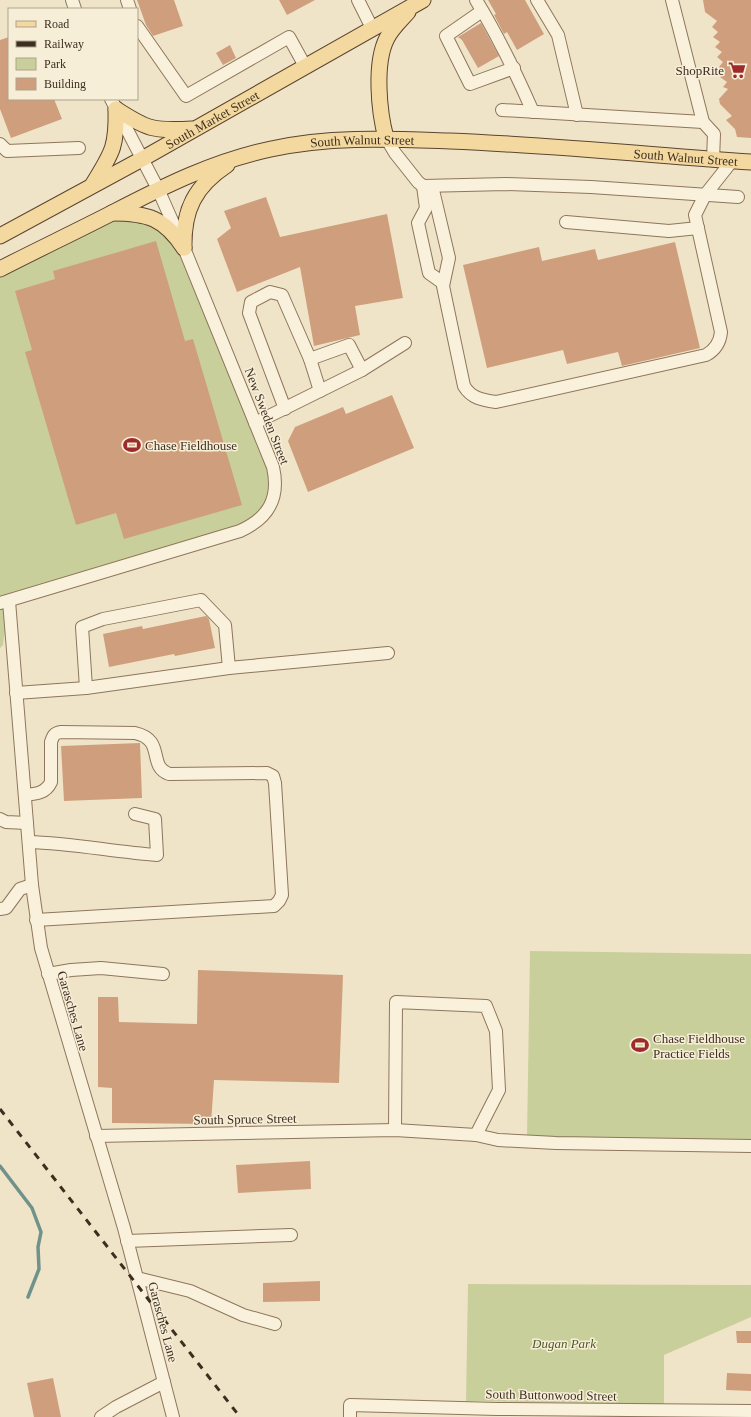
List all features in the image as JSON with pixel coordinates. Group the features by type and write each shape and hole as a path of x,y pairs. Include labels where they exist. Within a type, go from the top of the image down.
{"main road":[{"name":"South Market Street","path":"0,236 142,159 419,2"},
{"path":"386,138 382,125 380,82 382,54 387,37 419,2"},
{"path":"114,104 136,122 152,129 164,130 195,128"},
{"path":"92,185 114,149 116,133 114,104"},
{"name":"South Walnut Street","path":"0,269 158,189 203,169 270,149 315,141 354,138 386,138 531,145 751,162"},
{"path":"184,248 183,228 185,220 199,189 218,171 238,158"},
{"path":"111,213 138,214 155,218 172,231 184,248"}],"street":[{"path":"358,0 372,28"},
{"path":"476,0 514,68 533,112"},
{"path":"537,0 558,35 577,115"},
{"path":"672,0 704,122 714,134 712,160"},
{"path":"482,10 446,36 470,84 514,68"},
{"path":"138,27 186,96 289,37 305,66"},
{"name":"New Sweden Street","path":"5,602 250,527 258,521 270,506 276,487 273,467 184,248 158,189 114,104"},
{"path":"502,110 704,122"},
{"path":"386,138 395,153 418,182 428,186 506,184 591,186 738,197"},
{"path":"0,144 7,151 79,148"},
{"path":"428,186 449,258 443,283 464,386 467,391 476,398 489,401 503,400 711,352 718,344 721,332 696,215 705,195 732,161"},
{"path":"428,186 426,208 418,223 429,273 443,283"},
{"path":"566,222 669,231 698,228"},
{"path":"285,408 249,313 251,302 270,292 282,295 310,359 320,391"},
{"path":"255,423 362,370 405,342"},
{"path":"310,359 350,345 362,370"},
{"path":"86,688 82,627 103,618 201,600 225,624 229,668"},
{"name":"Garasches Lane","path":"5,602 16,693 36,920 48,974 127,1241 173,1417"},
{"path":"16,693 86,688 229,668 388,653"},
{"path":"25,795 39,793 48,787 51,782 52,736 61,732 139,734 150,739 153,744 159,766 164,772 170,774 267,774 273,776 275,783 282,895 274,906 36,920"},
{"path":"29,842 54,843 157,855 155,819 135,814"},
{"path":"0,819 6,822 27,823"},
{"path":"0,909 6,908 20,889 32,885"},
{"path":"48,974 71,970 101,968 163,974"},
{"path":"395,1130 396,1002 486,1006 496,1031 499,1090 476,1135"},
{"name":"South Spruce Street","path":"96,1136 395,1130 476,1135 498,1140 556,1143 751,1146"},
{"path":"127,1241 291,1235"},
{"path":"137,1278 190,1291 243,1314 275,1324"},
{"path":"101,1417 116,1407 164,1382"},
{"name":"South Buttonwood Street","path":"350,1411 694,1414 751,1411"}],"green space":[{"name":"Chase Fieldhouse","path":"111,213 172,231 276,478 258,521 9,601 3,645 0,648 0,269"},
{"name":"Chase Fieldhouse Practice Fields","path":"530,951 751,954 751,1140 527,1137"},
{"name":"Dugan Park","path":"468,1284 751,1285 751,1317 664,1355 664,1404 466,1401"}],"building":[{"path":"137,0 174,0 183,26 153,36 146,25"},
{"path":"279,0 315,0 287,15"},
{"path":"488,0 525,0 544,34 517,50 507,32 504,34 494,15 496,14"},
{"name":"ShopRite","path":"703,0 751,0 751,138 737,137 735,129 726,120 732,116 720,104 719,99 728,89 723,87 727,82 720,77 725,72 719,67 723,62 717,57 722,52 715,47 720,42 713,37 718,32 712,27 717,21 705,12"},
{"path":"481,23 499,56 478,68 462,40 458,37"},
{"path":"8,37 8,100 54,100 62,119 11,138 0,109 0,40"},
{"path":"230,45 236,58 223,65 216,53"},
{"path":"266,197 280,237 387,214 403,298 355,306 360,335 314,346 300,267 237,292 217,239 231,228 224,211"},
{"path":"156,241 185,341 193,339 242,505 124,539 116,513 76,525 25,352 32,350 15,291 55,279 53,271"},
{"path":"675,242 700,348 622,366 618,352 567,364 563,350 487,368 463,265 539,247 542,261 595,249 598,260"},
{"path":"392,395 414,448 308,492 288,441 295,427 343,407 346,414"},
{"path":"206,616 209,619 215,648 175,656 174,654 109,667 103,634 142,626 143,629"},
{"path":"140,743 142,798 64,801 61,746"},
{"path":"198,970 343,975 339,1083 214,1080 211,1124 112,1123 112,1088 98,1087 98,997 118,997 119,1022 197,1024"},
{"path":"310,1161 311,1189 238,1193 236,1165"},
{"path":"320,1281 320,1301 263,1302 263,1283"},
{"path":"736,1331 751,1331 751,1343 737,1343"},
{"path":"727,1373 751,1374 751,1391 726,1390"},
{"path":"53,1378 61,1417 34,1417 27,1383"}],"waterway":[{"path":"0,1166 32,1208 41,1232 38,1247 39,1269 28,1297"}],"railway":[{"path":"0,1109 240,1417"}],"place":[{"name":"ShopRite","path":"737,70"},
{"name":"Chase Fieldhouse","path":"132,445"},
{"name":"Chase Fieldhouse Practice Fields","path":"640,1045"}]}
